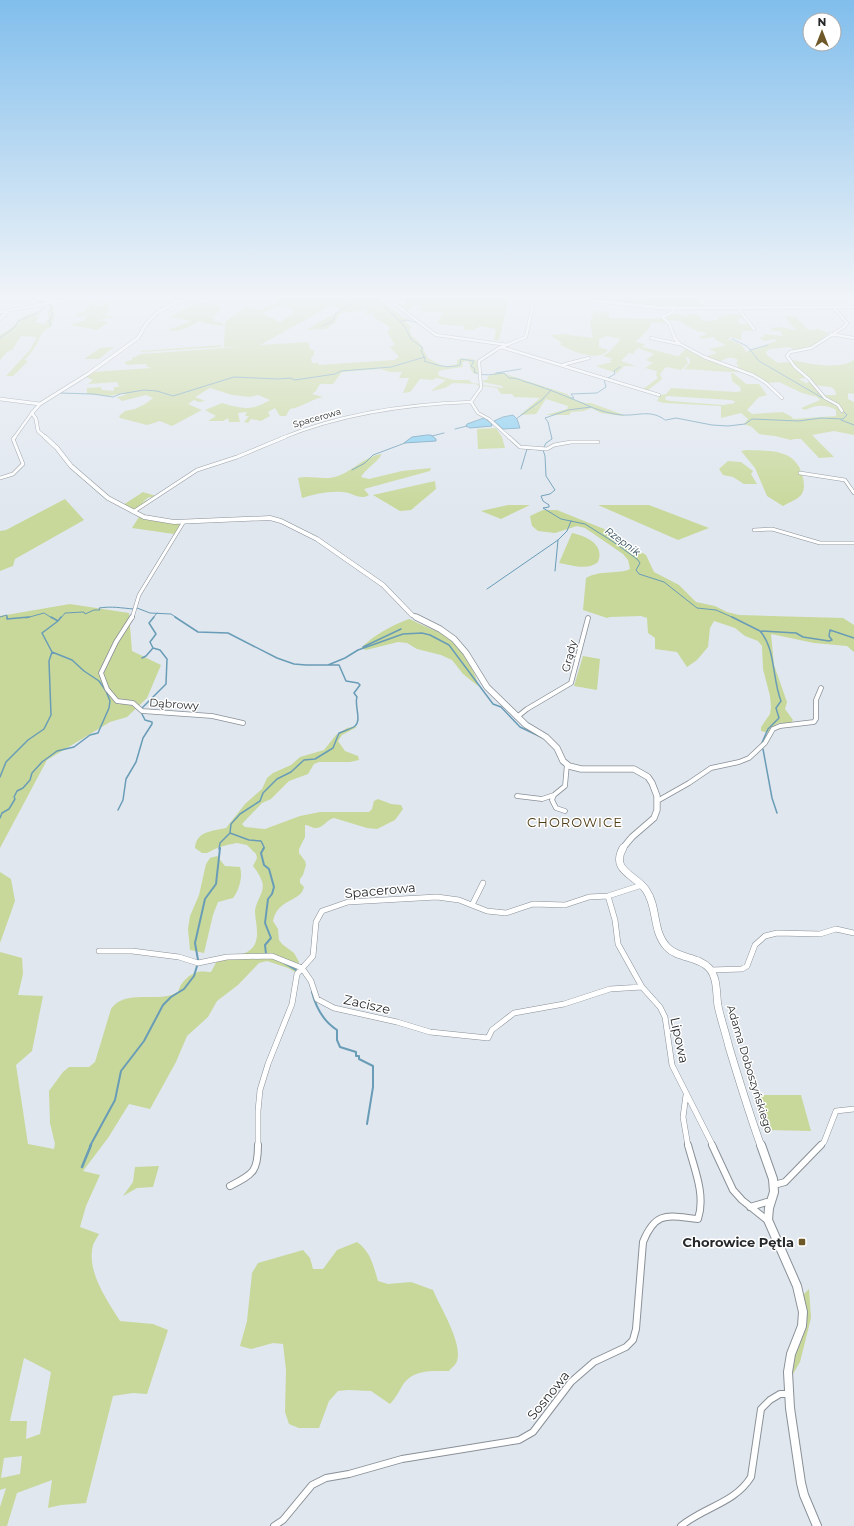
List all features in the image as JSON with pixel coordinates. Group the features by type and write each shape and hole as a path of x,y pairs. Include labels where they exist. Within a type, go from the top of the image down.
{"street":[{"path":"0,478 14,474 23,464 12,439 23,427 32,413 40,404 94,369"},
{"path":"480,369 481,388 471,402 478,413 489,419 514,444 524,448 547,449 552,446 571,442 598,442"},
{"path":"572,369 659,395"},
{"path":"737,369 753,375 766,383 782,398"},
{"path":"798,369 809,379 825,398 838,406 842,411"},
{"path":"0,399 40,404"},
{"name":"Spacerowa","path":"134,513 197,470 237,457 285,437 358,416 441,403 471,402"},
{"path":"32,413 36,419 38,431 57,448 71,466 108,498 134,513 154,519 183,523 270,518 281,521 317,539 383,585 412,615 440,629 454,639 473,662 487,687 526,725 546,737 557,748 563,760 567,764 581,769 627,768 641,772 652,782 659,800 658,809 654,818 627,842 619,853 619,860 622,868 642,885 650,898 658,932 666,946 676,953 705,964 711,970 742,969 747,966 754,945 765,936 777,933 820,934 836,929 854,934"},
{"path":"800,473 816,474 824,477 843,479 854,493"},
{"name":"Dąbrowy","path":"183,523 139,595 136,608 127,627 116,642 101,673 107,689 117,701 133,703 142,711 212,716 243,723"},
{"path":"754,530 772,529 797,538 832,544 854,543"},
{"name":"Grądy","path":"517,717 527,709 571,683 588,618"},
{"path":"659,800 689,783 711,768 739,762 749,758 765,743 773,729 780,726 814,722 816,719 814,706 816,697 821,688"},
{"path":"517,796 542,799 554,794 565,786 567,764"},
{"path":"554,794 554,806 565,811"},
{"path":"472,905 483,883"},
{"name":"Spacerowa","path":"230,1186 250,1176 258,1161 258,1111 260,1090 268,1064 292,1004 297,974 313,956 314,933 318,916 322,911 348,902 437,897 459,900 487,911 506,913 515,912 533,904 565,905 589,897 608,896 631,887 642,885"},
{"name":"Lipowa","path":"608,896 615,920 618,944 642,987 660,1007 665,1017 672,1065 686,1095 701,1120 733,1190 750,1207 768,1220"},
{"path":"98,951 132,951 179,957 198,964 227,957 272,956 302,968"},
{"name":"Zacisze","path":"302,968 311,981 318,999 334,1008 430,1032 488,1038 492,1030 514,1013 564,1004 610,989 642,987"},
{"name":"Adama Doboszyńskiego","path":"711,970 715,977 716,999 733,1060 774,1185"},
{"name":"Sosnowa","path":"274,1526 283,1520 312,1485 326,1478 349,1474 402,1459 519,1440 533,1432 571,1382 594,1362 626,1347 633,1340 636,1329 643,1242 647,1229 653,1221 663,1217 698,1219 701,1214 701,1199 682,1121 683,1106 686,1095"},
{"path":"817,1526 804,1495 789,1394 788,1372 791,1354 803,1319 802,1303 797,1286 768,1220 774,1185 785,1182 824,1142 836,1111 854,1108"},
{"path":"750,1207 767,1202 770,1204"},
{"path":"681,1526 695,1515 729,1500 748,1485 751,1477 761,1409 770,1400 780,1394 789,1394"}],"green space":[{"path":"12,369 20,369 13,376 6,376"},
{"path":"133,369 378,369 342,372 333,384 320,384 316,391 312,394 323,397 290,409 286,416 280,416 275,408 268,412 270,416 261,421 251,419 248,423 244,422 249,416 245,416 247,412 238,413 240,422 229,422 228,418 223,421 208,421 216,416 205,410 222,403 247,408 263,404 270,400 258,395 250,397 232,395 210,388 195,397 205,401 199,402 194,400 188,404 202,410 172,426 160,421 147,425 120,418 119,416 125,411 135,409 153,398 146,395 122,401 117,397 125,395 125,393 108,396 87,394 87,388 101,387 102,390 114,391 114,387 119,387 117,382 88,384 93,380 86,377 93,372"},
{"path":"382,369 448,369 438,372 439,376 454,380 469,380 472,383 480,384 478,386 476,384 453,383 445,388 431,391 446,380 436,378 433,380 420,379 410,392 403,393 409,378 399,378 402,372 389,372"},
{"path":"471,369 478,369 478,373 474,374"},
{"path":"606,369 621,369 617,373"},
{"path":"650,369 664,369 660,374 662,379 647,391 643,389 658,378 656,375 657,371"},
{"path":"687,369 735,369 741,372"},
{"path":"741,369 797,369 806,378 799,379 806,383 811,382 824,399 837,405 823,395 836,395 834,389 815,384 800,369 854,369 854,394 848,393 848,399 854,402 854,435 834,431 812,435 834,457 819,458 801,439 791,440 759,434 752,427 744,424 748,419 741,413 721,418 721,406 663,403 657,401 660,395 666,394 671,388 736,392 741,391 740,387 732,381 731,373 733,373 746,384 759,384 767,395 759,397 747,410 752,414 783,412 793,419 836,416 836,410 824,406 817,406 805,410 801,408 820,400 817,397 802,393 779,382 767,383 761,378","holes":["667,396 734,401 735,403 723,405 671,401 666,400 665,398"]},
{"path":"500,372 567,394 575,400 591,403 624,415 601,413 591,408 584,411 571,412 569,415 546,415 567,409 568,406 546,399 536,414 520,415 540,398 514,397 512,394 501,394 497,388 482,386 503,388 502,386 483,382 483,380 487,380 488,376"},
{"path":"496,428 502,437 505,448 478,449 477,429"},
{"path":"741,451 773,451 789,456 795,461 800,468 804,484 804,489 800,496 783,506 767,496 755,468"},
{"path":"382,454 361,477 369,479 402,471 431,468 430,471 364,489 369,495 366,497 359,497 346,492 337,492 322,493 302,498 298,478 328,478 338,476 370,457"},
{"path":"728,461 741,462 753,471 751,474 757,484 744,484 733,477 723,475 719,469"},
{"path":"435,481 436,489 411,510 400,511 373,495"},
{"path":"143,492 156,496 153,498 149,497 141,503 149,499 151,500 133,510 123,505"},
{"path":"65,499 84,520 15,559 13,566 0,571 0,531 6,530"},
{"path":"508,505 530,505 501,519 481,511"},
{"path":"598,505 649,505 709,528 678,540"},
{"path":"543,510 557,510 604,529 646,555 654,572 679,585 696,602 715,606 727,612 739,615 843,618 854,625 854,652 847,646 814,643 771,634 774,665 787,702 785,709 793,720 791,723 781,723 773,726 770,733 761,731 761,727 770,714 771,707 770,696 763,669 762,646 758,641 745,636 735,628 714,621 710,628 708,647 697,660 687,667 677,652 655,649 655,638 648,633 647,618 641,616 607,618 583,610 586,578 597,574 630,569 628,560 623,554 585,528 577,526 555,533 538,531 532,526 530,516"},
{"path":"139,517 181,525 174,534 132,528"},
{"path":"572,533 589,539 597,546 600,556 598,562 594,565 584,567 559,563"},
{"path":"70,604 129,613 132,651 161,665 147,698 127,717 110,722 47,760 0,848 0,616"},
{"path":"409,619 444,635 449,639 466,658 477,680 478,686 463,674 452,660 441,655 417,649 407,643 398,642 366,650 361,648 384,631"},
{"path":"583,656 600,659 597,690 574,686"},
{"path":"357,727 342,735 338,741 345,751 358,756 359,760 350,762 319,762 314,764 308,774 289,781 271,799 262,803 242,824 245,827 265,829 300,816 320,812 369,812 372,809 374,801 378,799 391,804 401,805 403,809 395,820 377,829 367,828 334,818 317,828 305,825 305,837 299,849 299,853 306,865 300,879 300,883 304,887 299,895 280,908 273,921 278,929 279,940 294,953 299,962 295,972 267,961 259,963 238,985 217,1001 208,1017 187,1036 176,1062 150,1109 129,1104 108,1138 83,1171 100,1175 86,1206 80,1227 99,1234 93,1245 92,1265 104,1295 120,1321 153,1324 168,1330 147,1394 133,1393 113,1396 86,1503 61,1505 48,1508 52,1480 17,1493 7,1526 0,1526 0,1507 6,1488 0,1490 0,952 22,958 23,974 18,995 43,996 32,1051 16,1065 28,1144 54,1149 55,1144 50,1123 49,1091 63,1072 69,1067 89,1067 95,1062 111,1009 117,1003 125,999 162,997 178,992 183,982 191,975 200,972 211,972 219,957 239,955 250,950 254,946 257,932 255,911 263,887 263,883 253,866 257,858 256,854 247,845 237,843 217,848 207,853 202,853 195,848 198,838 211,831 226,828 245,804 262,789 267,778 273,773 291,765 300,757 324,750 336,735 347,728","holes":["24,1358 51,1372 40,1434 26,1439 27,1421 10,1421","22,1456 20,1474 1,1478 4,1458"]},
{"path":"217,856 225,866 240,867 241,879 239,887 233,898 218,902 213,915 204,953 190,950 188,929 190,916 199,895 206,864 210,858"},
{"path":"0,872 11,879 15,901 0,943"},
{"path":"758,1095 801,1095 811,1131 767,1130"},
{"path":"159,1166 153,1187 137,1188 123,1196 133,1182 135,1167"},
{"path":"357,1242 365,1250 373,1264 378,1281 388,1284 411,1282 433,1290 454,1335 458,1353 457,1361 449,1371 419,1373 408,1378 390,1404 371,1391 338,1391 329,1401 319,1428 299,1428 289,1424 285,1412 286,1370 283,1344 273,1343 251,1349 240,1346 247,1321 252,1273 258,1263 303,1250 310,1258 313,1269 323,1269 337,1250"},
{"path":"809,1289 811,1318 800,1362 793,1374 792,1368 803,1295"}],"water":[{"path":"513,415 517,419 520,428 503,429 494,421 503,417"},
{"path":"484,418 491,423 492,426 470,428 466,426 467,424"},
{"path":"431,435 436,439 436,441 404,443 412,437"}],"waterway":[{"path":"59,393 93,394 113,397 120,394 144,390 157,391 173,396 234,377 278,379 290,378 295,380 335,374 341,371 363,369"},
{"name":"Rzepnik","path":"475,369 474,372 478,374 489,375 504,373 509,378 518,379 551,390"},
{"path":"496,373 520,369"},
{"path":"608,378 615,374 614,371 617,369"},
{"path":"773,369 833,404"},
{"path":"571,398 574,398 571,394 597,393 606,387 604,379"},
{"path":"516,419 542,400 551,390"},
{"name":"Rzepnik","path":"551,390 591,407"},
{"name":"Rzepnik","path":"543,449 546,443 552,439 548,422 545,418 568,410 591,407"},
{"path":"591,407 618,415 649,414 665,420"},
{"path":"666,420 676,418 712,425 728,426 745,424 752,419 799,421 821,418 843,419 847,415 842,410"},
{"path":"841,420 854,425"},
{"path":"455,429 467,426"},
{"path":"432,436 444,433"},
{"path":"352,470 365,463 373,455 405,443"},
{"path":"521,469 527,449 542,450"},
{"name":"Rzepnik","path":"543,450 545,456 546,476 555,490 550,494 541,496 543,501 549,505 549,507 543,508 561,519 571,521"},
{"path":"558,540 567,531 571,521"},
{"name":"Rzepnik","path":"571,521 585,524 637,559 640,563 636,570 639,574 664,582 697,608 716,610 734,618"},
{"path":"487,589 558,540"},
{"path":"555,571 558,540"},
{"path":"61,618 65,613 84,612 85,614 94,610 100,610 99,608 113,607 134,609"},
{"path":"137,608 150,613 157,613"},
{"path":"26,618 44,613 52,618"},
{"path":"153,618 157,613"},
{"path":"157,613 171,614 177,618"},
{"path":"0,617 7,615 7,619 29,617"},
{"path":"51,617 58,621"},
{"path":"58,621 61,617"},
{"path":"153,648 150,642 156,634 149,623 154,617"},
{"path":"175,617 198,632 228,633 277,658 294,664 328,665"},
{"name":"Rzepnik","path":"734,618 760,631"},
{"path":"52,652 42,633 58,621"},
{"path":"363,647 401,629"},
{"name":"Rzepnik","path":"760,631 796,633 803,637 829,641 832,640 829,636 830,630 854,638"},
{"path":"760,631 769,646 781,701 776,708 779,718 768,729 761,745"},
{"path":"328,665 345,658 358,650 403,634 422,633 430,635 449,645 493,704 501,707 520,727 541,737"},
{"path":"142,658 146,656 153,648"},
{"path":"142,708 166,684 167,659 160,650 153,648"},
{"path":"0,777 6,762 28,740 44,729 51,715 49,661 52,652"},
{"path":"0,818 2,813 9,809 15,799 14,797 17,791 23,788 30,780 32,773 42,762 57,751 74,747 90,735 98,733 109,708 110,701 106,691 99,681 84,671 72,660 52,652"},
{"path":"230,833 231,824 240,814 260,801 263,793 277,779 291,772 304,760 315,759 333,748 339,733 352,728 357,723 357,697 354,693 360,685 358,683 346,681 339,665 328,665"},
{"path":"118,810 123,800 126,779 136,762 143,738 152,724 152,722 145,720 142,714"},
{"path":"763,749 772,798 777,813"},
{"path":"219,849 220,843 230,833"},
{"path":"230,833 249,840 261,841 264,847 263,849"},
{"path":"198,960 195,943 205,899 216,884 220,848"},
{"path":"264,848 261,853 264,865 269,869 274,887 272,894 268,899 265,923 271,938 265,945 266,954"},
{"path":"284,963 296,970"},
{"path":"90,1146 115,1100 121,1071 144,1041 163,1005 171,997 184,989 194,976 197,966"},
{"path":"312,992 321,1014 328,1023 337,1030 337,1040 340,1047 356,1052 356,1056 359,1056 359,1059 373,1066 373,1087 367,1124"},
{"path":"82,1167 91,1145"}],"place":[{"name":"Chorowice Pętla","path":"802,1242"}],"district":[{"name":"CHOROWICE","path":"575,822"}]}
